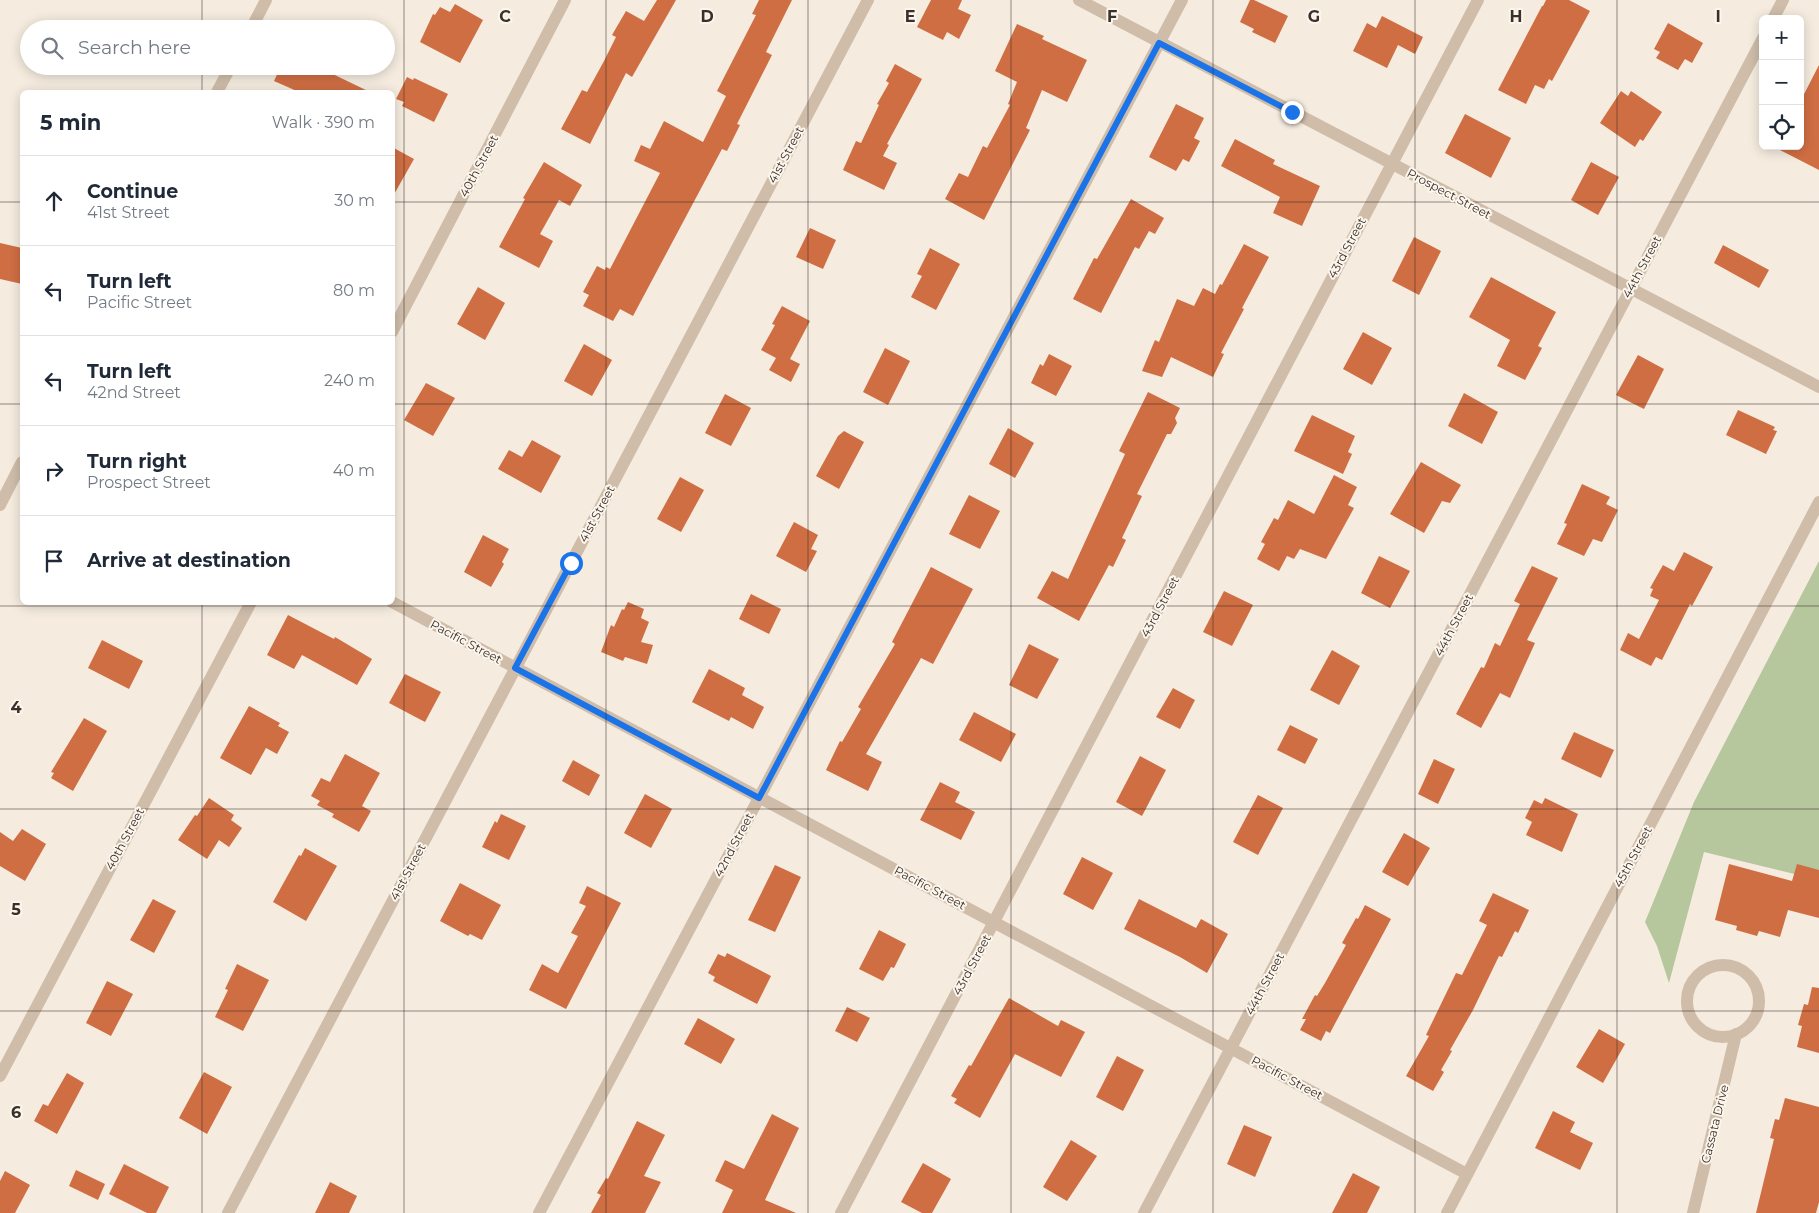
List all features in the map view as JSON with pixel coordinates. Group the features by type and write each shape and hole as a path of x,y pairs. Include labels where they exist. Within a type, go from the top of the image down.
{"street":[{"path":"256,20 266,0"},
{"name":"40th Street","path":"395,326 565,0"},
{"name":"41st Street","path":"228,1213 868,0"},
{"name":"Prospect Street","path":"1079,0 1819,387"},
{"name":"42nd Street","path":"539,1213 1182,0"},
{"name":"43rd Street","path":"841,1213 995,923 1391,163 1478,0"},
{"path":"1775,15 1783,0"},
{"name":"44th Street","path":"1144,1213 1759,46"},
{"path":"218,90 226,75"},
{"path":"0,505 20,466"},
{"name":"45th Street","path":"1446,1213 1819,502"},
{"name":"Pacific Street","path":"395,604 1467,1174"},
{"name":"40th Street","path":"0,1076 249,605"},
{"path":"1725,965 1737,968 1747,974 1754,984 1758,995 1758,1007 1754,1018 1747,1028 1736,1034 1725,1037 1709,1033 1695,1023 1689,1013 1687,1002 1689,990 1694,980 1702,972 1713,966 1725,965"},
{"name":"Cassata Drive","path":"1693,1213 1736,1034"}],"green space":[{"path":"1819,561 1819,880 1704,852 1669,983 1657,946 1645,922 1694,802"}],"building":[{"path":"657,0 676,0 632,77 626,73 590,144 561,129 582,90 587,92 616,37 612,35 626,11 644,21"},
{"path":"759,0 792,0 766,52 772,55 737,124 740,125 727,151 722,149 633,316 620,309 613,321 583,306 589,295 583,292 597,266 605,270 606,267 610,269 660,173 634,161 641,145 650,149 664,121 703,142 726,96 717,91 756,15 752,14"},
{"path":"931,0 962,0 958,9 971,15 959,39 947,32 943,40 917,27"},
{"path":"1250,0 1254,0 1288,16 1275,43 1252,32 1254,29 1240,22"},
{"path":"1546,0 1569,0 1590,11 1552,81 1549,79 1544,89 1535,85 1526,104 1498,90"},
{"path":"455,4 483,20 460,63 420,42 433,14 435,15 440,7 450,12"},
{"path":"1382,16 1423,37 1415,54 1398,45 1387,68 1353,51 1367,23 1376,28"},
{"path":"1668,23 1703,43 1692,63 1685,59 1678,70 1656,58 1660,52 1654,49"},
{"path":"1017,24 1044,36 1042,39 1087,60 1067,102 1042,90 1026,128 1030,130 984,220 945,199 959,173 968,177 983,146 987,148 1010,105 1008,104 1017,82 995,71"},
{"path":"895,64 922,79 887,144 889,145 883,156 897,163 884,190 843,170 856,141 861,143 879,105 877,104 889,83 886,81"},
{"path":"1819,65 1819,170 1780,150 1804,150 1804,94"},
{"path":"277,75 335,75 366,90 294,90 274,81"},
{"path":"407,77 413,80 414,78 448,94 434,122 402,106 404,102 396,99"},
{"path":"1621,91 1628,96 1631,91 1662,112 1643,141 1640,139 1635,147 1600,123"},
{"path":"1176,104 1204,118 1194,138 1200,141 1189,162 1183,159 1176,171 1149,157"},
{"path":"1465,114 1511,138 1491,178 1445,153"},
{"path":"1235,139 1275,160 1273,164 1320,186 1302,226 1273,213 1280,197 1221,166"},
{"path":"395,149 414,159 395,193"},
{"path":"544,162 582,185 570,206 559,200 540,234 553,241 539,268 499,247 525,199 523,198"},
{"path":"1591,162 1619,177 1598,215 1571,200"},
{"path":"1131,199 1164,218 1155,234 1149,231 1139,249 1135,247 1101,313 1073,299 1094,258 1097,259"},
{"path":"810,228 836,240 823,269 796,257"},
{"path":"1414,237 1441,251 1419,295 1392,281"},
{"path":"0,243 20,248 20,284 0,279"},
{"path":"1244,244 1269,257 1221,353 1224,354 1213,377 1171,357 1162,377 1142,371 1155,340 1159,342 1177,299 1194,306 1203,288 1215,294 1220,284 1222,285"},
{"path":"1723,245 1769,270 1759,288 1714,263"},
{"path":"930,248 960,264 936,310 911,297 922,276 917,274"},
{"path":"1491,277 1556,312 1538,346 1542,348 1525,380 1497,366 1510,340 1469,317"},
{"path":"478,287 505,303 485,340 457,324"},
{"path":"782,306 810,321 790,359 800,364 791,382 769,370 776,358 761,350 775,325 772,324"},
{"path":"1363,332 1392,348 1372,385 1343,369"},
{"path":"584,344 612,360 592,396 564,381"},
{"path":"885,348 910,361 888,405 863,392"},
{"path":"1049,354 1072,366 1056,396 1031,383 1040,364 1043,366"},
{"path":"1638,355 1664,369 1644,409 1616,395"},
{"path":"426,383 455,398 433,436 404,420"},
{"path":"1148,392 1180,408 1175,418 1177,423 1171,434 1167,434 1137,494 1142,496 1122,538 1126,540 1113,567 1109,565 1079,621 1037,598 1052,571 1068,579 1125,454 1119,451"},
{"path":"1464,393 1498,412 1482,444 1448,426"},
{"path":"725,394 751,408 731,446 705,433"},
{"path":"1738,410 1775,427 1773,430 1777,431 1766,454 1726,435"},
{"path":"1312,415 1355,436 1348,452 1352,454 1343,474 1294,451"},
{"path":"1008,428 1034,443 1015,478 989,464"},
{"path":"844,431 864,442 839,489 816,476 838,436"},
{"path":"532,440 561,456 541,493 498,469 509,450 522,457"},
{"path":"1421,462 1461,485 1450,503 1442,501 1424,533 1390,514"},
{"path":"1334,475 1357,487 1348,505 1354,508 1326,559 1300,549 1294,559 1287,556 1279,571 1257,559 1265,544 1261,542 1274,518 1278,520 1288,500 1314,514"},
{"path":"680,477 704,490 681,532 657,519"},
{"path":"1582,484 1610,497 1606,504 1618,510 1602,542 1593,539 1584,556 1557,544 1567,524 1564,523"},
{"path":"969,495 1000,511 980,549 949,534"},
{"path":"794,522 818,535 811,549 817,551 806,572 776,556"},
{"path":"483,535 509,549 502,562 504,564 491,587 464,572"},
{"path":"1684,552 1713,567 1692,606 1690,604 1662,660 1656,657 1651,666 1620,650 1628,633 1639,639 1659,600 1650,596 1653,589 1650,588 1663,565 1674,571"},
{"path":"1379,556 1410,571 1390,608 1361,593"},
{"path":"1532,566 1558,578 1527,640 1535,643 1510,698 1500,693 1481,728 1456,714 1481,667 1484,668 1495,643 1500,646 1520,604 1514,601"},
{"path":"931,567 973,589 933,664 921,658 866,754 882,762 868,791 826,770 840,741 842,742 861,709 858,707 895,644 892,642"},
{"path":"1224,591 1253,605 1232,646 1203,632"},
{"path":"751,594 781,609 769,634 739,619"},
{"path":"628,602 644,609 641,618 649,622 641,642 653,645 647,664 625,657 623,661 601,652 611,625 614,627 622,609 624,610"},
{"path":"288,615 334,639 335,637 372,659 357,685 302,655 294,669 267,655"},
{"path":"102,640 143,661 129,689 88,668"},
{"path":"1029,644 1059,659 1037,699 1009,685"},
{"path":"1332,650 1360,666 1339,705 1310,690"},
{"path":"709,669 745,688 742,695 764,707 753,729 731,717 729,721 692,702"},
{"path":"405,674 441,692 425,722 389,703"},
{"path":"1173,688 1195,700 1180,729 1156,717"},
{"path":"249,706 280,723 278,726 289,732 277,754 266,748 251,775 220,758"},
{"path":"974,712 1016,734 1001,762 959,740"},
{"path":"84,718 107,731 73,791 51,778 54,773 51,772"},
{"path":"1290,725 1318,739 1305,764 1277,750"},
{"path":"1574,732 1614,750 1601,778 1561,759"},
{"path":"345,754 380,773 362,806 371,811 359,832 332,817 334,814 317,805 320,801 311,796 321,778 330,782"},
{"path":"1140,756 1166,770 1142,816 1116,802"},
{"path":"1434,759 1455,769 1438,804 1418,794"},
{"path":"573,760 600,775 589,796 562,781"},
{"path":"940,782 960,792 955,802 975,812 961,840 920,820"},
{"path":"645,794 672,809 651,848 624,833"},
{"path":"1258,795 1283,808 1258,855 1233,842"},
{"path":"209,798 234,815 231,820 242,828 229,847 219,840 207,859 178,840"},
{"path":"1545,798 1578,814 1562,852 1526,835 1532,822 1525,818 1534,800 1542,804"},
{"path":"501,814 526,826 509,860 482,847 495,821 497,823"},
{"path":"22,829 46,844 25,881 0,866 0,832 13,841"},
{"path":"1404,833 1430,848 1408,886 1382,872"},
{"path":"305,848 337,866 306,921 273,902 299,855 301,856"},
{"path":"1082,857 1113,873 1093,910 1063,894"},
{"path":"1729,864 1792,881 1797,864 1819,870 1819,918 1788,910 1780,937 1759,931 1757,936 1736,930 1737,926 1715,920"},
{"path":"775,865 801,877 775,932 748,920"},
{"path":"460,883 501,905 482,940 470,934 468,936 440,921"},
{"path":"587,886 621,903 566,1009 529,990 542,964 558,973 578,936 571,933 586,906 579,903"},
{"path":"1493,893 1529,910 1518,933 1515,931 1502,957 1499,956 1473,1010 1450,1050 1452,1051 1441,1070 1444,1072 1433,1091 1406,1076 1429,1036 1426,1035 1456,973 1462,975 1487,925 1479,921"},
{"path":"153,899 176,911 154,953 130,940"},
{"path":"1139,899 1196,928 1201,919 1228,934 1207,973 1124,929"},
{"path":"1365,905 1391,919 1330,1033 1326,1031 1321,1041 1300,1030 1306,1019 1302,1019 1346,945 1342,943"},
{"path":"879,930 906,944 894,968 891,967 883,981 859,969"},
{"path":"727,953 771,976 757,1004 713,981 715,977 708,973 718,954 725,957"},
{"path":"237,964 269,980 243,1031 215,1017 228,990 225,989"},
{"path":"107,981 133,994 111,1036 86,1023"},
{"path":"1812,987 1819,988 1819,1053 1797,1047 1802,1026 1798,1025 1804,1004 1808,1005"},
{"path":"1009,998 1058,1026 1061,1020 1085,1032 1061,1077 1015,1054 980,1118 954,1103 957,1099 951,1096 969,1065 971,1066"},
{"path":"847,1007 870,1018 857,1042 835,1031"},
{"path":"698,1018 735,1039 721,1064 684,1044"},
{"path":"1599,1029 1625,1044 1603,1083 1576,1067"},
{"path":"1117,1056 1144,1070 1123,1111 1096,1097"},
{"path":"204,1072 232,1087 207,1134 179,1118"},
{"path":"67,1073 84,1083 57,1134 34,1121 43,1104 48,1106"},
{"path":"1785,1098 1819,1107 1819,1202 1816,1213 1756,1213 1774,1139 1770,1138 1775,1119 1779,1120"},
{"path":"1553,1111 1575,1122 1570,1132 1593,1143 1580,1170 1535,1148"},
{"path":"772,1114 799,1128 765,1200 796,1213 722,1213 733,1190 715,1181 725,1160 744,1169"},
{"path":"637,1121 665,1135 644,1176 661,1182 645,1213 591,1213 601,1195 597,1193 606,1178 608,1179"},
{"path":"1244,1125 1272,1137 1255,1177 1227,1164"},
{"path":"1071,1140 1097,1156 1067,1201 1043,1187"},
{"path":"923,1163 951,1179 932,1213 922,1213 901,1202"},
{"path":"124,1164 169,1187 156,1213 147,1213 109,1194"},
{"path":"76,1170 105,1184 98,1200 69,1186"},
{"path":"5,1171 30,1185 15,1213 0,1213 0,1181"},
{"path":"1353,1173 1380,1187 1367,1213 1332,1213"},
{"path":"330,1182 357,1196 349,1213 315,1213"}],"route":[{"path":"571,563 515,668 759,798 1159,43 1292,112"}]}
